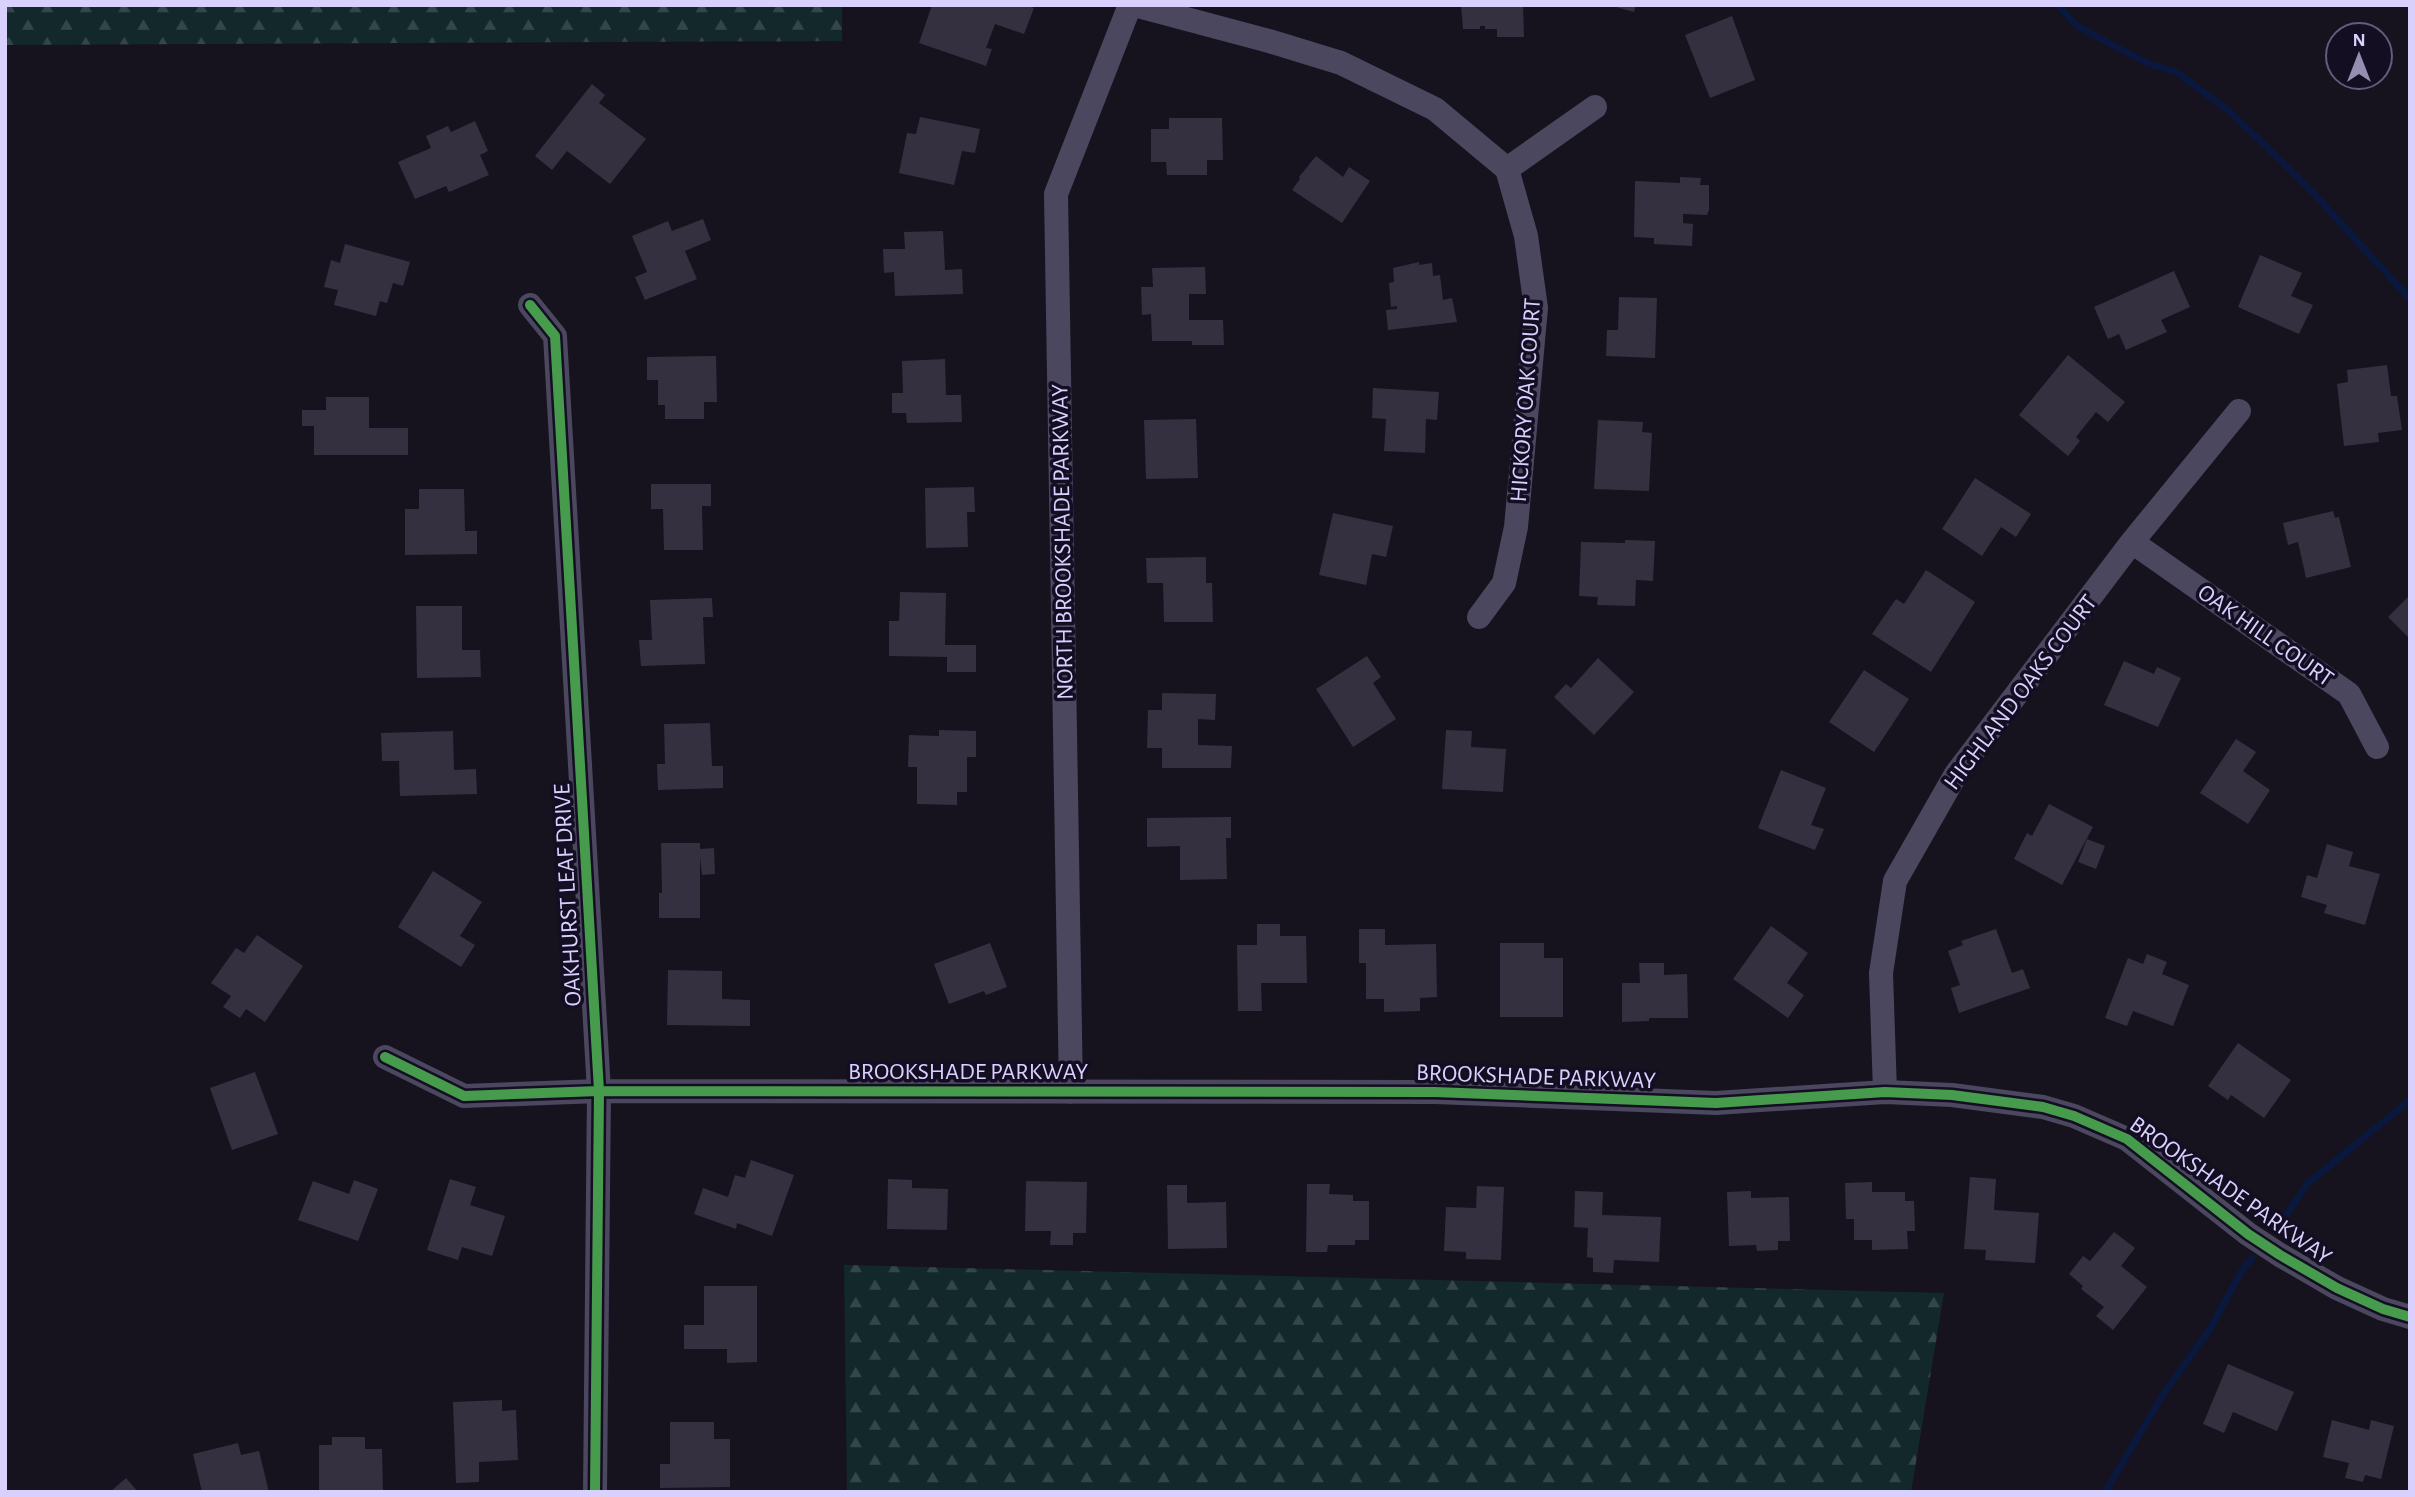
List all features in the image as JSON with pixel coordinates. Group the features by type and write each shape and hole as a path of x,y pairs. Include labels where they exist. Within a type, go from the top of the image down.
{"street":[{"path":"1132,5 1341,63 1435,109 1507,169 1595,107"},
{"name":"NORTH BROOKSHADE PARKWAY","path":"1071,1092 1056,194 1132,5"},
{"name":"HICKORY OAK COURT","path":"1479,617 1504,583 1516,527 1536,308 1526,236 1507,169"},
{"name":"OAKHURST LEAF DRIVE","path":"530,305 555,336 599,1090 595,1492"},
{"name":"HIGHLAND OAKS COURT","path":"1885,1092 1881,973 1895,881 1955,774 2133,542 2239,411"},
{"name":"OAK HILL COURT","path":"2133,542 2349,694 2377,747"},
{"name":"BROOKSHADE PARKWAY","path":"385,1057 464,1096 599,1090 1435,1092 1716,1103 1885,1092 1952,1094 2010,1102 2074,1116 2127,1139 2248,1234 2280,1255 2337,1288 2383,1309 2410,1317"}],"green space":[{"path":"5,5 842,5 842,41 5,45"},
{"path":"844,1265 1944,1293 1911,1492 847,1492"}],"building":[{"path":"932,5 1025,5 1034,8 1024,34 995,24 986,48 992,49 986,66 919,43"},
{"path":"1461,5 1523,5 1524,37 1497,37 1497,29 1485,29 1485,26 1480,26 1480,29 1463,29"},
{"path":"1609,5 1636,5 1634,12"},
{"path":"1732,16 1755,80 1710,98 1685,35"},
{"path":"592,84 605,95 599,103 646,139 610,184 567,151 552,170 535,156"},
{"path":"920,117 980,129 975,153 962,151 954,185 899,173 907,133 916,134"},
{"path":"1169,118 1222,118 1223,160 1207,160 1207,175 1167,175 1166,162 1151,162 1151,129 1169,129"},
{"path":"475,121 488,151 480,155 489,175 449,192 446,186 415,199 398,162 431,148 426,136 448,126 451,132"},
{"path":"1316,156 1343,177 1349,167 1370,181 1342,223 1292,190"},
{"path":"1680,177 1701,178 1700,185 1709,185 1707,215 1683,214 1683,223 1693,224 1692,246 1654,244 1654,238 1634,237 1635,181 1680,183"},
{"path":"703,219 711,240 685,251 697,279 645,300 635,277 647,272 632,236 668,221 672,231"},
{"path":"943,231 945,270 962,269 963,294 895,296 894,272 884,273 883,249 905,249 904,232"},
{"path":"345,244 410,262 403,286 393,283 387,303 380,301 376,316 334,305 338,290 324,287 331,260 340,263"},
{"path":"2260,255 2302,273 2291,296 2313,305 2299,334 2238,307"},
{"path":"1419,262 1419,265 1432,263 1433,276 1440,275 1443,300 1452,298 1457,322 1388,330 1386,310 1397,309 1397,306 1391,307 1389,283 1394,282 1393,268"},
{"path":"1205,267 1206,294 1189,294 1189,320 1223,320 1224,345 1192,345 1192,341 1152,341 1151,314 1142,315 1141,287 1153,287 1152,268"},
{"path":"2174,271 2190,307 2161,320 2167,332 2126,350 2119,334 2108,339 2094,307"},
{"path":"1619,297 1657,298 1655,358 1606,356 1607,330 1618,330"},
{"path":"2068,355 2125,402 2108,422 2096,412 2076,437 2080,441 2068,456 2019,415"},
{"path":"716,356 717,402 704,402 704,419 665,419 665,405 658,405 658,380 647,380 647,357"},
{"path":"945,359 946,395 961,395 962,422 907,423 906,413 892,413 892,393 903,393 902,361"},
{"path":"2387,365 2391,396 2397,396 2402,430 2378,433 2379,442 2344,446 2337,384 2348,382 2347,370"},
{"path":"1373,388 1439,392 1437,420 1426,419 1425,453 1384,451 1386,419 1372,418"},
{"path":"326,397 369,397 369,428 408,428 408,455 314,455 314,426 302,426 302,410 326,410"},
{"path":"1196,419 1198,478 1146,479 1144,420"},
{"path":"1598,420 1643,422 1642,432 1652,433 1649,491 1594,489"},
{"path":"1975,478 2031,514 2016,537 2001,527 1982,556 1942,529"},
{"path":"651,484 711,484 711,506 702,506 703,550 664,550 663,509 651,509"},
{"path":"974,487 975,512 967,512 968,547 926,548 925,488"},
{"path":"419,489 464,489 465,531 477,531 477,554 405,555 405,509 419,509"},
{"path":"2333,511 2335,518 2339,517 2351,567 2306,578 2298,542 2288,545 2283,523"},
{"path":"1333,513 1393,526 1386,557 1372,554 1366,585 1319,575"},
{"path":"1625,540 1655,541 1653,581 1636,580 1635,606 1597,605 1598,597 1579,596 1581,542 1625,543"},
{"path":"1206,557 1206,583 1212,583 1213,622 1164,622 1163,583 1147,583 1146,558"},
{"path":"1926,570 1975,602 1931,672 1872,634 1896,599 1904,604"},
{"path":"900,592 946,593 945,645 976,645 976,672 947,672 947,657 889,656 889,621 899,621"},
{"path":"2410,595 2410,635 2408,637 2388,617"},
{"path":"712,598 713,617 703,617 705,664 641,666 639,640 652,640 650,600"},
{"path":"416,606 462,606 462,650 480,650 481,677 417,678"},
{"path":"1367,656 1381,677 1373,683 1396,719 1353,747 1316,689"},
{"path":"1598,658 1634,692 1594,735 1554,697 1566,684 1571,688"},
{"path":"2124,661 2154,674 2157,667 2181,678 2158,727 2104,705"},
{"path":"1864,670 1909,699 1874,752 1829,722"},
{"path":"1162,693 1216,694 1215,720 1198,719 1198,745 1232,746 1231,768 1162,768 1162,748 1147,748 1148,710 1162,710"},
{"path":"710,723 712,766 723,766 723,788 658,790 657,764 665,764 664,724"},
{"path":"939,730 976,731 976,757 967,757 967,792 957,792 957,805 917,804 917,767 908,767 909,735 939,736"},
{"path":"1446,730 1472,731 1471,747 1506,749 1503,792 1442,789"},
{"path":"453,731 454,770 476,769 477,794 400,796 399,761 382,761 381,733"},
{"path":"2236,739 2256,752 2243,771 2270,790 2248,824 2200,793"},
{"path":"1781,770 1826,788 1811,825 1824,829 1815,850 1758,828"},
{"path":"2049,804 2093,827 2062,885 2014,859 2027,833 2032,836"},
{"path":"1231,817 1231,838 1226,838 1227,879 1180,880 1180,846 1147,847 1147,818"},
{"path":"2087,839 2105,846 2096,869 2078,862"},
{"path":"661,843 700,843 700,849 714,848 715,874 702,875 700,857 700,918 659,918 659,893 662,893"},
{"path":"2327,844 2353,852 2349,866 2380,874 2365,925 2324,913 2327,905 2301,897 2307,875 2317,878"},
{"path":"433,871 482,902 460,936 475,945 461,967 398,927"},
{"path":"1257,924 1280,924 1280,936 1306,936 1307,983 1261,983 1262,1011 1238,1011 1237,945 1257,945"},
{"path":"1771,926 1808,953 1787,983 1804,995 1788,1018 1733,979"},
{"path":"1359,929 1385,929 1385,945 1436,944 1437,997 1420,998 1420,1011 1384,1012 1384,999 1366,999 1366,963 1359,963"},
{"path":"1996,929 2012,973 2023,969 2030,988 1959,1013 1951,988 1960,985 1948,951 1963,945 1961,941"},
{"path":"257,935 303,966 265,1022 246,1009 240,1018 223,1007 231,996 211,983 236,948 244,953"},
{"path":"990,943 1007,987 986,995 984,991 949,1004 934,964"},
{"path":"1500,943 1544,943 1544,958 1563,958 1563,1017 1500,1017"},
{"path":"2147,954 2167,962 2162,974 2189,985 2173,1026 2133,1011 2127,1026 2105,1018 2128,958 2143,964"},
{"path":"1639,963 1664,963 1664,975 1687,974 1688,1018 1649,1018 1649,1021 1622,1022 1622,983 1640,983"},
{"path":"668,970 722,971 722,999 750,1000 750,1026 667,1025"},
{"path":"2238,1043 2291,1080 2264,1118 2231,1095 2228,1100 2208,1086"},
{"path":"255,1072 278,1134 232,1150 210,1088"},
{"path":"751,1160 794,1175 772,1236 737,1223 736,1229 694,1214 703,1188 728,1197 735,1175 745,1178"},
{"path":"1970,1177 1996,1179 1994,1210 2039,1213 2035,1263 1985,1260 1986,1250 1964,1249"},
{"path":"450,1179 476,1187 470,1205 505,1216 492,1256 462,1247 458,1260 427,1250"},
{"path":"888,1179 912,1180 912,1188 948,1189 947,1230 887,1229"},
{"path":"354,1180 378,1189 358,1241 298,1220 313,1181 349,1194"},
{"path":"1026,1181 1087,1182 1086,1233 1073,1233 1073,1245 1050,1245 1051,1231 1025,1231"},
{"path":"1872,1182 1872,1192 1905,1192 1905,1201 1914,1201 1915,1231 1907,1231 1908,1249 1872,1250 1872,1240 1854,1240 1854,1219 1846,1219 1845,1183"},
{"path":"1307,1184 1330,1184 1329,1194 1353,1195 1353,1201 1369,1201 1369,1240 1355,1240 1355,1245 1328,1245 1327,1252 1306,1252"},
{"path":"1167,1185 1187,1185 1187,1203 1226,1202 1227,1248 1168,1249"},
{"path":"1477,1186 1504,1187 1501,1260 1466,1259 1466,1252 1444,1251 1446,1207 1476,1208"},
{"path":"1575,1191 1603,1192 1602,1215 1661,1217 1659,1262 1614,1260 1613,1273 1593,1272 1593,1258 1587,1257 1588,1228 1574,1227"},
{"path":"1751,1191 1751,1198 1789,1197 1790,1241 1778,1241 1778,1250 1757,1251 1756,1245 1729,1246 1727,1192"},
{"path":"2114,1232 2135,1248 2121,1266 2147,1287 2113,1330 2096,1316 2104,1307 2081,1289 2083,1286 2069,1274 2083,1256 2090,1261"},
{"path":"704,1286 757,1286 757,1362 727,1363 727,1349 684,1349 684,1325 704,1325"},
{"path":"2228,1364 2294,1392 2277,1431 2233,1412 2224,1433 2203,1424"},
{"path":"502,1400 502,1411 516,1410 518,1460 479,1462 479,1482 456,1483 453,1402"},
{"path":"2332,1420 2369,1430 2371,1420 2394,1426 2381,1479 2365,1475 2363,1482 2345,1478 2349,1463 2323,1457"},
{"path":"670,1422 714,1422 714,1439 730,1439 730,1487 660,1488 660,1464 670,1464"},
{"path":"332,1437 365,1437 365,1449 382,1449 383,1492 319,1492 319,1445 332,1445"},
{"path":"238,1443 241,1455 259,1451 269,1492 202,1492 193,1454"},
{"path":"126,1478 138,1492 110,1492"}],"waterway":[{"path":"2058,5 2077,26 2147,63 2178,73 2230,112 2306,185 2410,299"},
{"path":"2283,1220 2307,1184 2410,1100"},
{"path":"2105,1492 2164,1393 2210,1329 2241,1272 2252,1258"}],"cycle path":[{"path":"530,305 555,336 599,1091 595,1492"},
{"path":"385,1057 464,1096 599,1091 1435,1092 1716,1103 1885,1092 1952,1095 2043,1107 2074,1116 2127,1139 2248,1234 2280,1255 2337,1288 2383,1309 2410,1317"}]}
